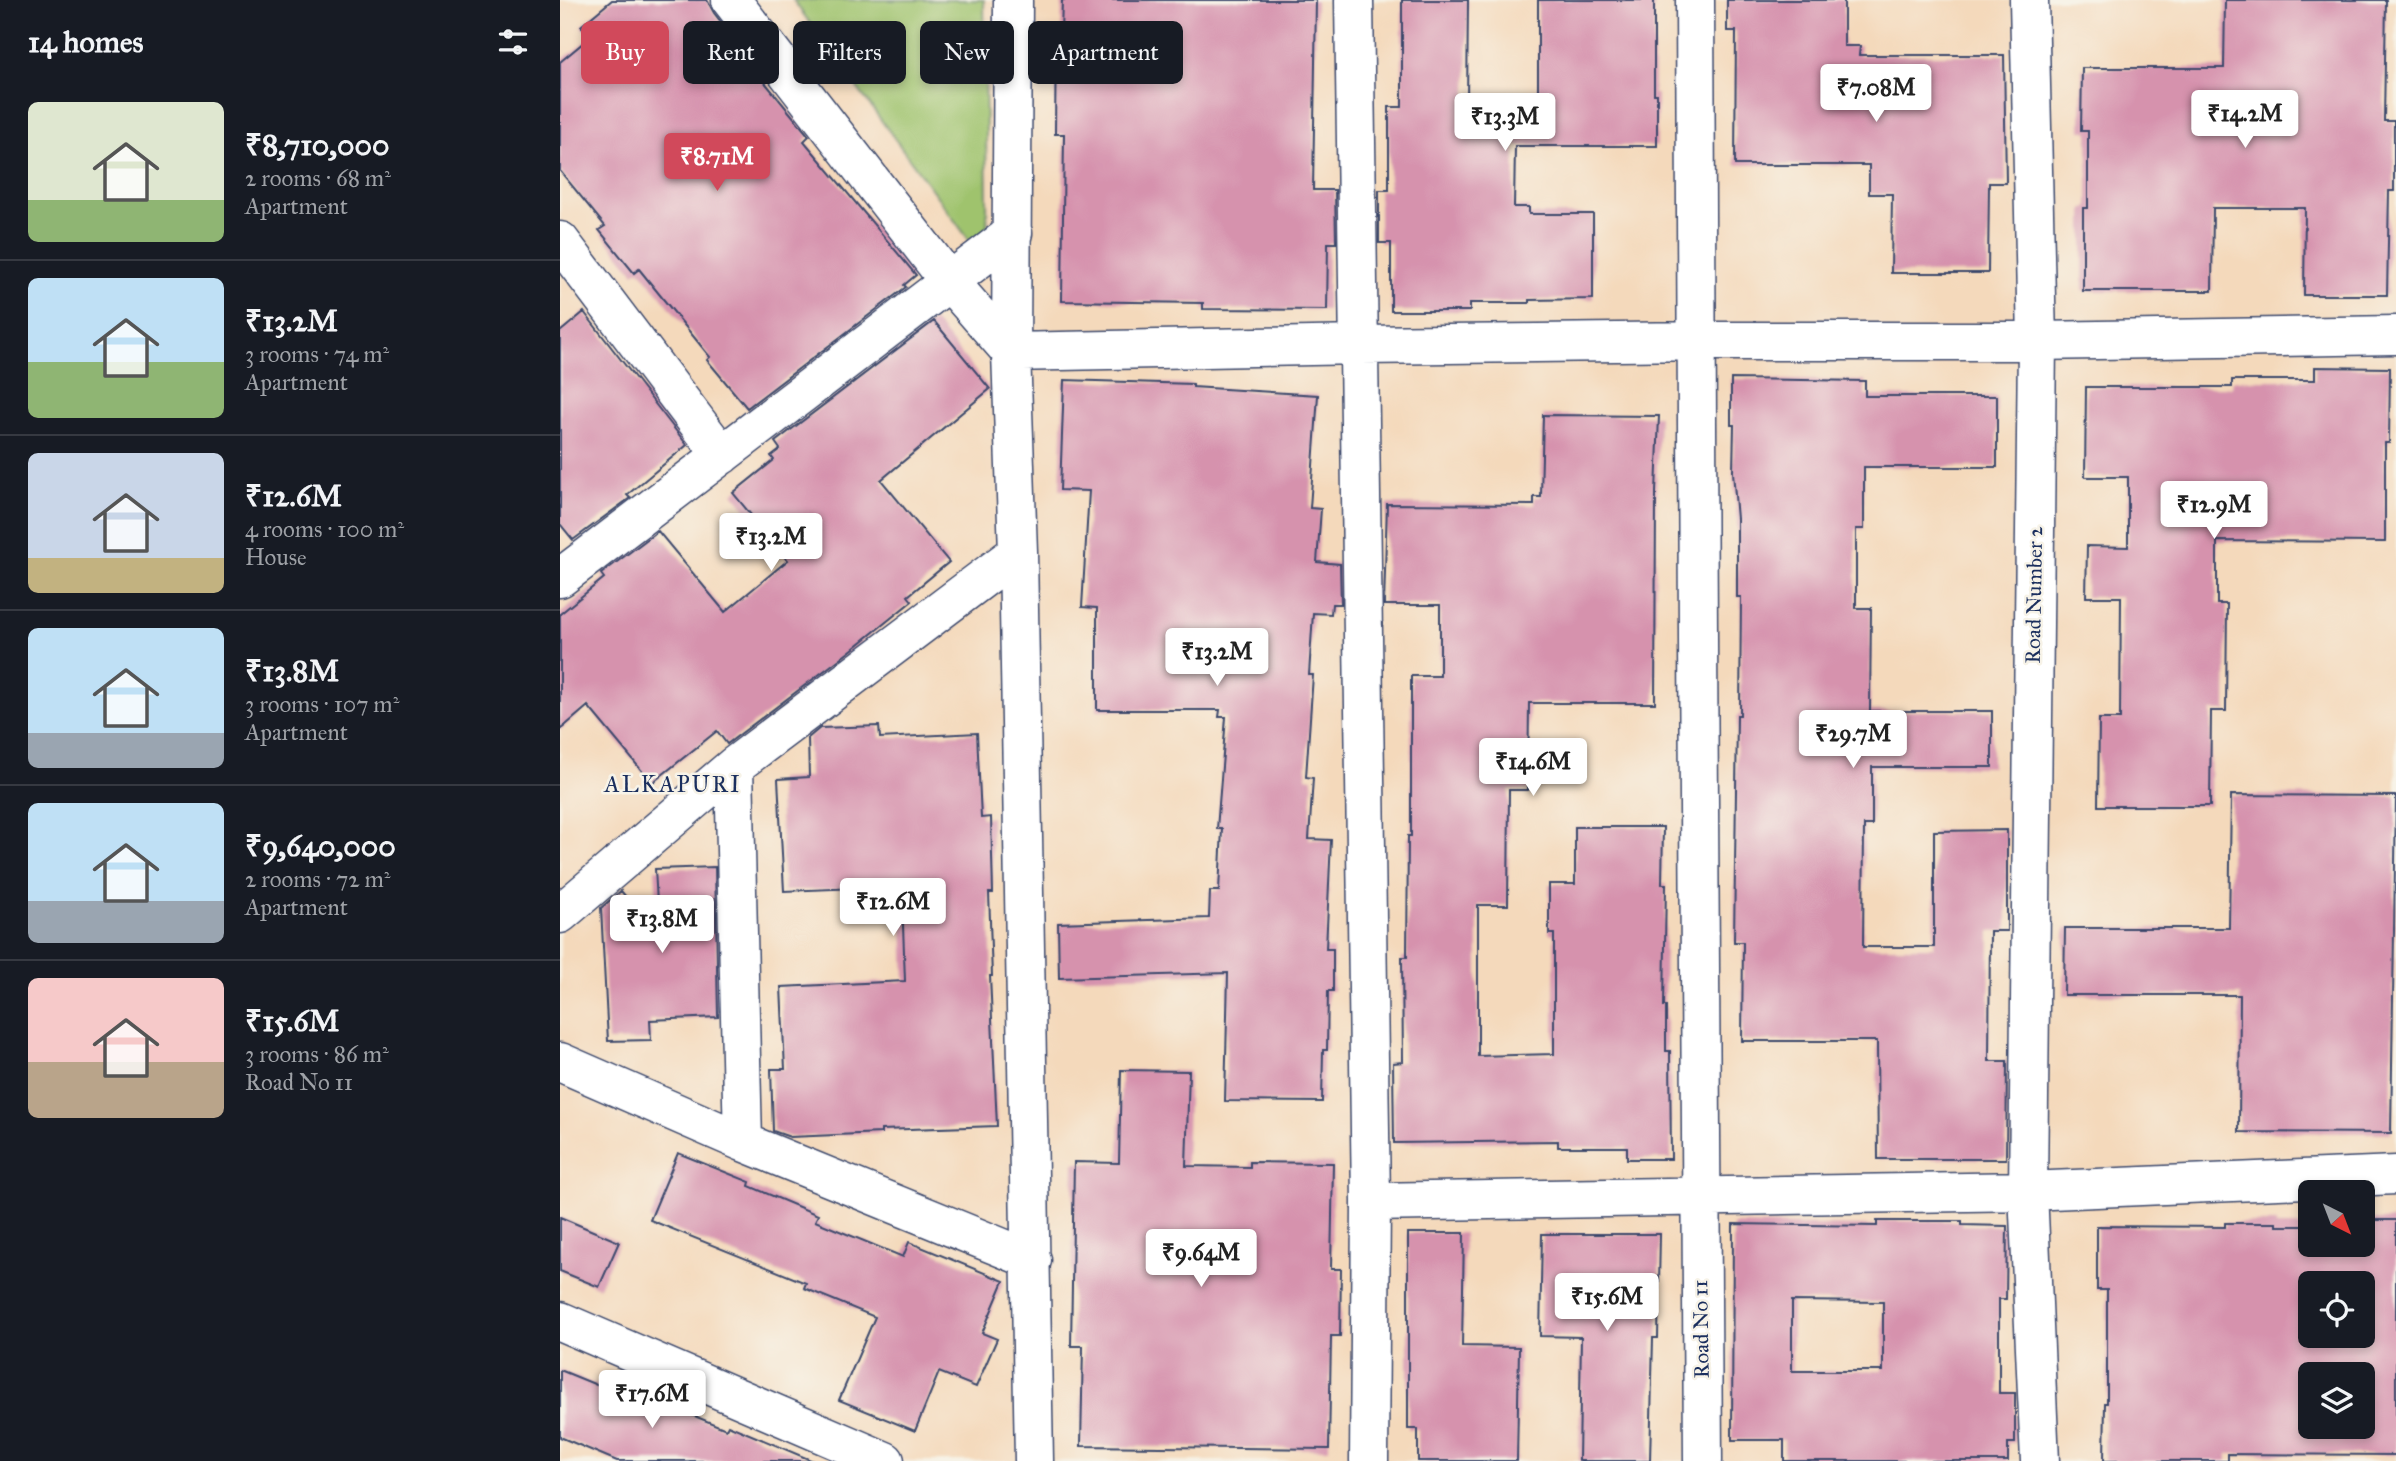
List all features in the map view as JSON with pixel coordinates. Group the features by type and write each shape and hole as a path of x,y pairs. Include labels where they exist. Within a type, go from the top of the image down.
{"street":[{"path":"731,0 949,281 1011,352"},
{"path":"1013,0 1011,352 1018,552 1034,1461"},
{"path":"1354,0 1370,1202 1369,1461"},
{"name":"Road No 11","path":"1695,0 1699,1197 1703,1461"},
{"name":"Road Number 2","path":"2029,0 2037,341 2028,1191 2040,1461"},
{"path":"560,578 1013,233"},
{"path":"560,241 722,454"},
{"path":"1011,352 1360,345 2037,341 2396,335"},
{"path":"560,914 734,766 1018,552"},
{"path":"734,766 743,1142"},
{"path":"560,1062 743,1142 1032,1260"},
{"path":"1370,1202 2028,1191 2396,1175"},
{"path":"560,1321 885,1461"}],"green space":[{"path":"793,0 984,0 984,21 920,21 920,84 985,84 988,266 855,84 906,84 906,21 808,21"}],"building":[{"path":"612,0 707,0 720,21 683,21 683,84 766,84 809,136 804,141 916,275 904,285 906,287 747,408 707,360 710,357 639,269 634,273 599,230 605,226 560,171 560,62 581,44 581,84 669,84 669,21 587,21"},
{"path":"1062,0 1316,0 1313,190 1335,190 1336,243 1328,243 1327,310 1203,309 1203,303 1062,301 1064,134 1055,134 1056,84 1183,84 1183,21 1061,21"},
{"path":"1402,0 1468,0 1467,106 1538,106 1538,0 1654,0 1657,146 1515,146 1514,207 1529,207 1529,214 1593,214 1593,299 1470,303 1470,311 1391,311 1391,243 1379,243 1379,190 1389,190 1389,107 1402,107"},
{"path":"1727,0 1844,0 1844,46 1860,46 1859,55 2004,55 2006,183 1989,183 1988,273 1891,273 1892,194 1869,194 1869,165 1735,165 1736,31 1727,31"},
{"path":"2225,0 2386,0 2384,121 2394,121 2394,191 2389,191 2387,295 2304,295 2305,208 2213,208 2212,291 2083,291 2083,208 2088,208 2088,131 2081,131 2082,68 2224,68"},
{"path":"584,312 687,445 627,495 630,498 573,540 560,524 560,332"},
{"path":"934,321 990,389 881,480 949,562 908,596 912,601 727,744 717,731 652,783 588,706 560,730 560,614 604,578 601,574 658,531 725,612 788,560 733,493 774,460 771,456 780,449 775,442"},
{"path":"2315,367 2390,368 2389,443 2385,443 2385,542 2217,541 2217,604 2227,604 2226,711 2211,711 2210,806 2098,806 2099,719 2120,719 2121,597 2086,597 2087,546 2128,547 2128,477 2085,477 2086,387 2232,387 2232,380 2315,380"},
{"path":"1731,379 1865,381 1865,396 1997,396 1997,467 1864,467 1864,529 1856,529 1856,608 1871,608 1870,711 1992,711 1992,767 1872,767 1872,825 1864,825 1863,947 1934,947 1934,831 2007,830 2007,931 1990,931 1989,1061 2007,1061 2006,1159 1878,1159 1877,1041 1742,1041 1743,942 1734,942 1741,597 1737,597 1737,519"},
{"path":"1064,380 1193,384 1193,387 1318,395 1310,508 1321,509 1317,562 1340,564 1341,604 1332,604 1331,614 1313,613 1309,675 1313,675 1306,777 1313,778 1309,839 1331,840 1326,949 1333,949 1333,991 1328,991 1327,1050 1323,1050 1322,1102 1225,1101 1228,973 1059,978 1058,923 1209,918 1210,891 1219,891 1222,829 1217,829 1226,717 1219,717 1220,710 1097,710 1097,608 1082,607 1089,491 1060,490"},
{"path":"1543,415 1659,416 1655,703 1529,703 1528,790 1509,790 1508,905 1478,905 1478,1056 1554,1054 1554,934 1549,934 1549,884 1575,884 1575,827 1663,827 1662,884 1666,884 1664,1006 1666,1051 1670,1051 1671,1159 1627,1159 1627,1147 1558,1147 1558,1141 1394,1143 1393,1063 1403,1062 1402,957 1407,957 1408,836 1411,836 1411,676 1440,676 1440,605 1384,605 1387,504 1534,505 1534,497 1541,497"},
{"path":"879,726 880,738 977,733 981,818 991,817 993,893 989,893 990,976 997,1126 881,1130 881,1133 790,1137 773,1131 771,1069 785,1069 781,987 905,981 902,897 883,898 883,887 784,891 778,779 809,777 808,738 820,728"},
{"path":"2231,795 2396,796 2391,1133 2239,1132 2240,995 2064,995 2065,928 2229,928"},
{"path":"715,867 718,1017 650,1020 651,1040 608,1041 601,908 621,891 659,936 655,869"},
{"path":"1121,1070 1189,1071 1186,1166 1250,1167 1250,1162 1333,1163 1331,1269 1341,1269 1340,1336 1331,1336 1329,1449 1081,1446 1083,1346 1071,1346 1074,1162 1119,1163"},
{"path":"678,1153 750,1182 749,1186 818,1215 815,1221 903,1257 909,1242 1004,1281 982,1333 997,1339 976,1387 939,1372 915,1431 839,1400 875,1317 804,1288 806,1283 650,1220"},
{"path":"560,1217 619,1242 599,1287 560,1271"},
{"path":"2375,1220 2396,1220 2396,1455 2228,1454 2228,1461 2104,1461 2107,1290 2097,1290 2097,1226 2225,1227 2225,1223 2276,1223 2276,1226 2298,1226 2298,1257 2375,1257"},
{"path":"1877,1221 1962,1221 1962,1225 2007,1226 2006,1299 1999,1299 1999,1393 2015,1393 2015,1443 2008,1443 2008,1461 1784,1461 1784,1440 1732,1440 1733,1224 1877,1226","holes":["1792,1301 1883,1302 1883,1371 1792,1371"]},
{"path":"1408,1233 1464,1233 1462,1346 1519,1347 1517,1461 1418,1461 1418,1429 1408,1429"},
{"path":"1542,1234 1660,1234 1658,1338 1653,1338 1650,1461 1579,1461 1581,1337 1540,1336"},
{"path":"560,1370 655,1409 658,1401 726,1429 728,1425 813,1461 617,1461 560,1437"}],"district":[{"name":"ALKAPURI","path":"673,784"}]}
